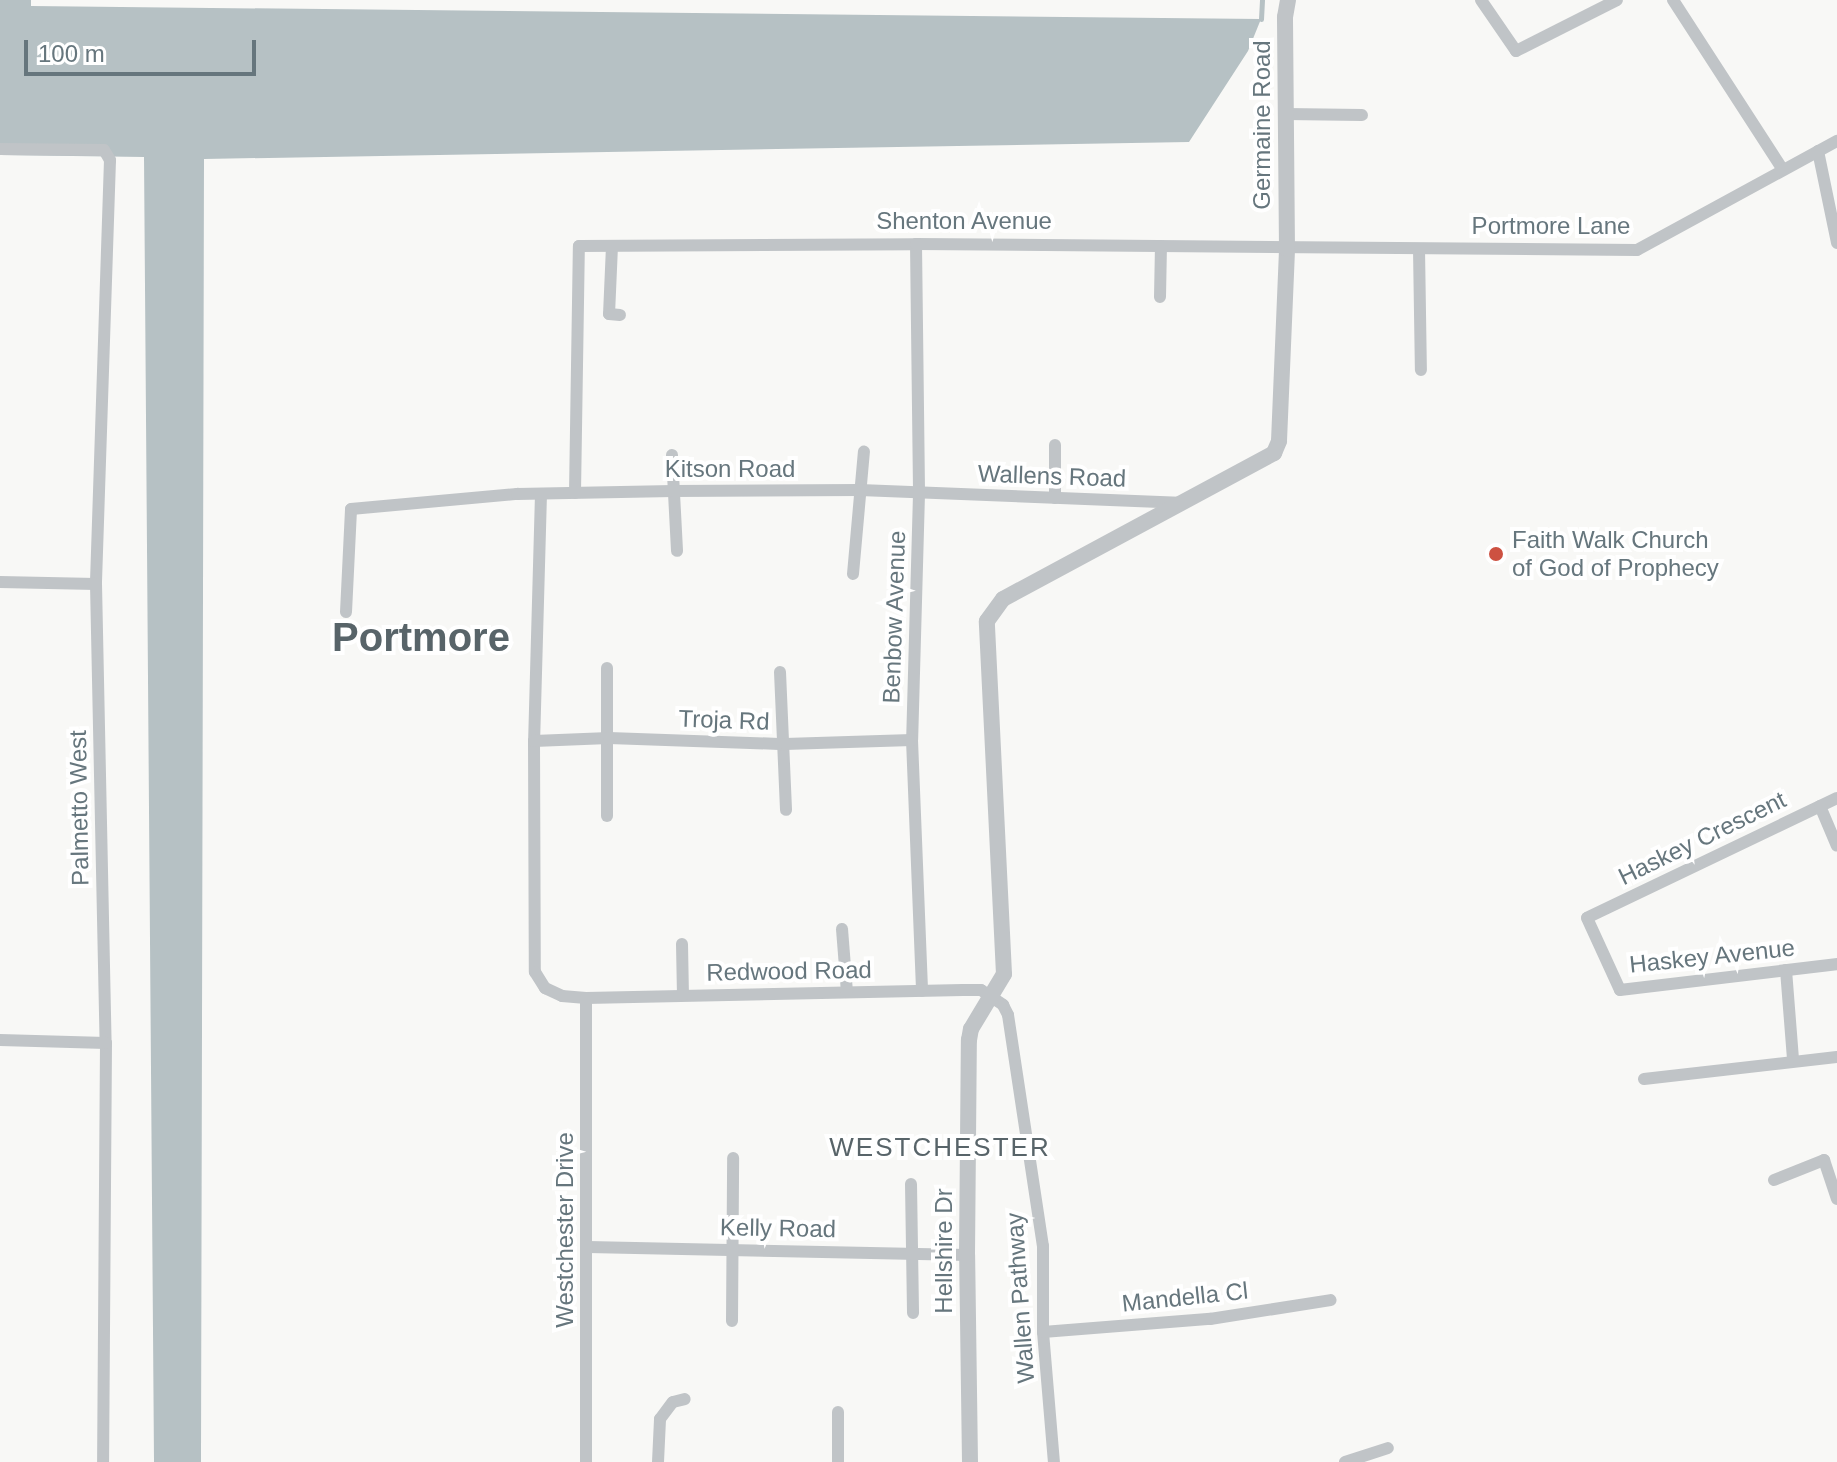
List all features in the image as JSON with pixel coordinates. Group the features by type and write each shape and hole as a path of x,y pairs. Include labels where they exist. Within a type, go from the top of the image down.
{"street":[{"path":"1481,0 1516,51 1617,0"},
{"path":"1673,0 1783,170"},
{"name":"Germaine Road","path":"1287,249 1285,17 1288,2"},
{"path":"1286,114 1362,115"},
{"name":"Portmore Lane","path":"1287,249 1637,250 1837,141"},
{"name":"Palmetto West","path":"0,149 107,153 96,584 106,1043 103,1462"},
{"path":"1818,151 1837,243"},
{"name":"Shenton Avenue","path":"575,493 579,246 916,244 1287,249"},
{"name":"Benbow Avenue","path":"916,244 919,494 912,740 922,991"},
{"path":"612,246 609,314 620,315"},
{"path":"1160,297 1161,246"},
{"path":"992,996 1004,974 1004,962 987,621 1003,599 1274,453 1279,441 1287,249"},
{"path":"1419,249 1421,370"},
{"path":"1055,445 1055,498"},
{"path":"853,574 864,451"},
{"path":"672,455 677,551"},
{"name":"Kitson Road","path":"346,612 351,509 575,493 860,490 919,494"},
{"name":"Redwood Road","path":"541,494 534,741 535,972 545,988 562,996 586,998 981,990 992,996"},
{"name":"Wallens Road","path":"919,494 1182,503"},
{"path":"0,582 96,584"},
{"path":"607,668 607,816"},
{"path":"780,672 786,810"},
{"name":"Troja Rd","path":"534,741 609,738 785,744 912,740"},
{"name":"Haskey Crescent","path":"1587,918 1837,798"},
{"path":"1820,806 1837,846"},
{"name":"Haskey Avenue","path":"1587,918 1620,990 1837,964"},
{"path":"842,929 847,992"},
{"path":"682,944 683,995"},
{"path":"1786,970 1793,1059"},
{"name":"Hellshire Dr","path":"970,1462 967,1255 969,1040 971,1029 992,996"},
{"name":"Wallen Pathway","path":"992,996 1003,1005 1008,1015 1043,1246 1043,1332 1054,1462"},
{"name":"Westchester Drive","path":"586,998 586,1462"},
{"path":"0,1040 106,1043"},
{"path":"1644,1079 1793,1059 1837,1057"},
{"path":"732,1321 730,1249 733,1158"},
{"path":"1774,1180 1824,1160 1837,1199"},
{"path":"911,1184 913,1313"},
{"name":"Kelly Road","path":"588,1247 967,1255"},
{"name":"Mandella Cl","path":"1043,1332 1210,1319 1331,1300"},
{"path":"658,1462 660,1419 673,1402 685,1399"},
{"path":"838,1412 838,1462"},
{"path":"1345,1462 1388,1448"}],"shaded area":[{"path":"0,0 31,0 31,6 1261,19 1248,51 1189,142 204,159 201,1462 154,1462 144,157 0,155"}],"waterway":[{"path":"1261,19 1262,0"}],"place":[{"name":"Faith Walk Church of God of Prophecy","path":"1496,554"}],"district":[{"name":"Portmore","path":"421,637"},
{"name":"WESTCHESTER","path":"940,1148"}]}
